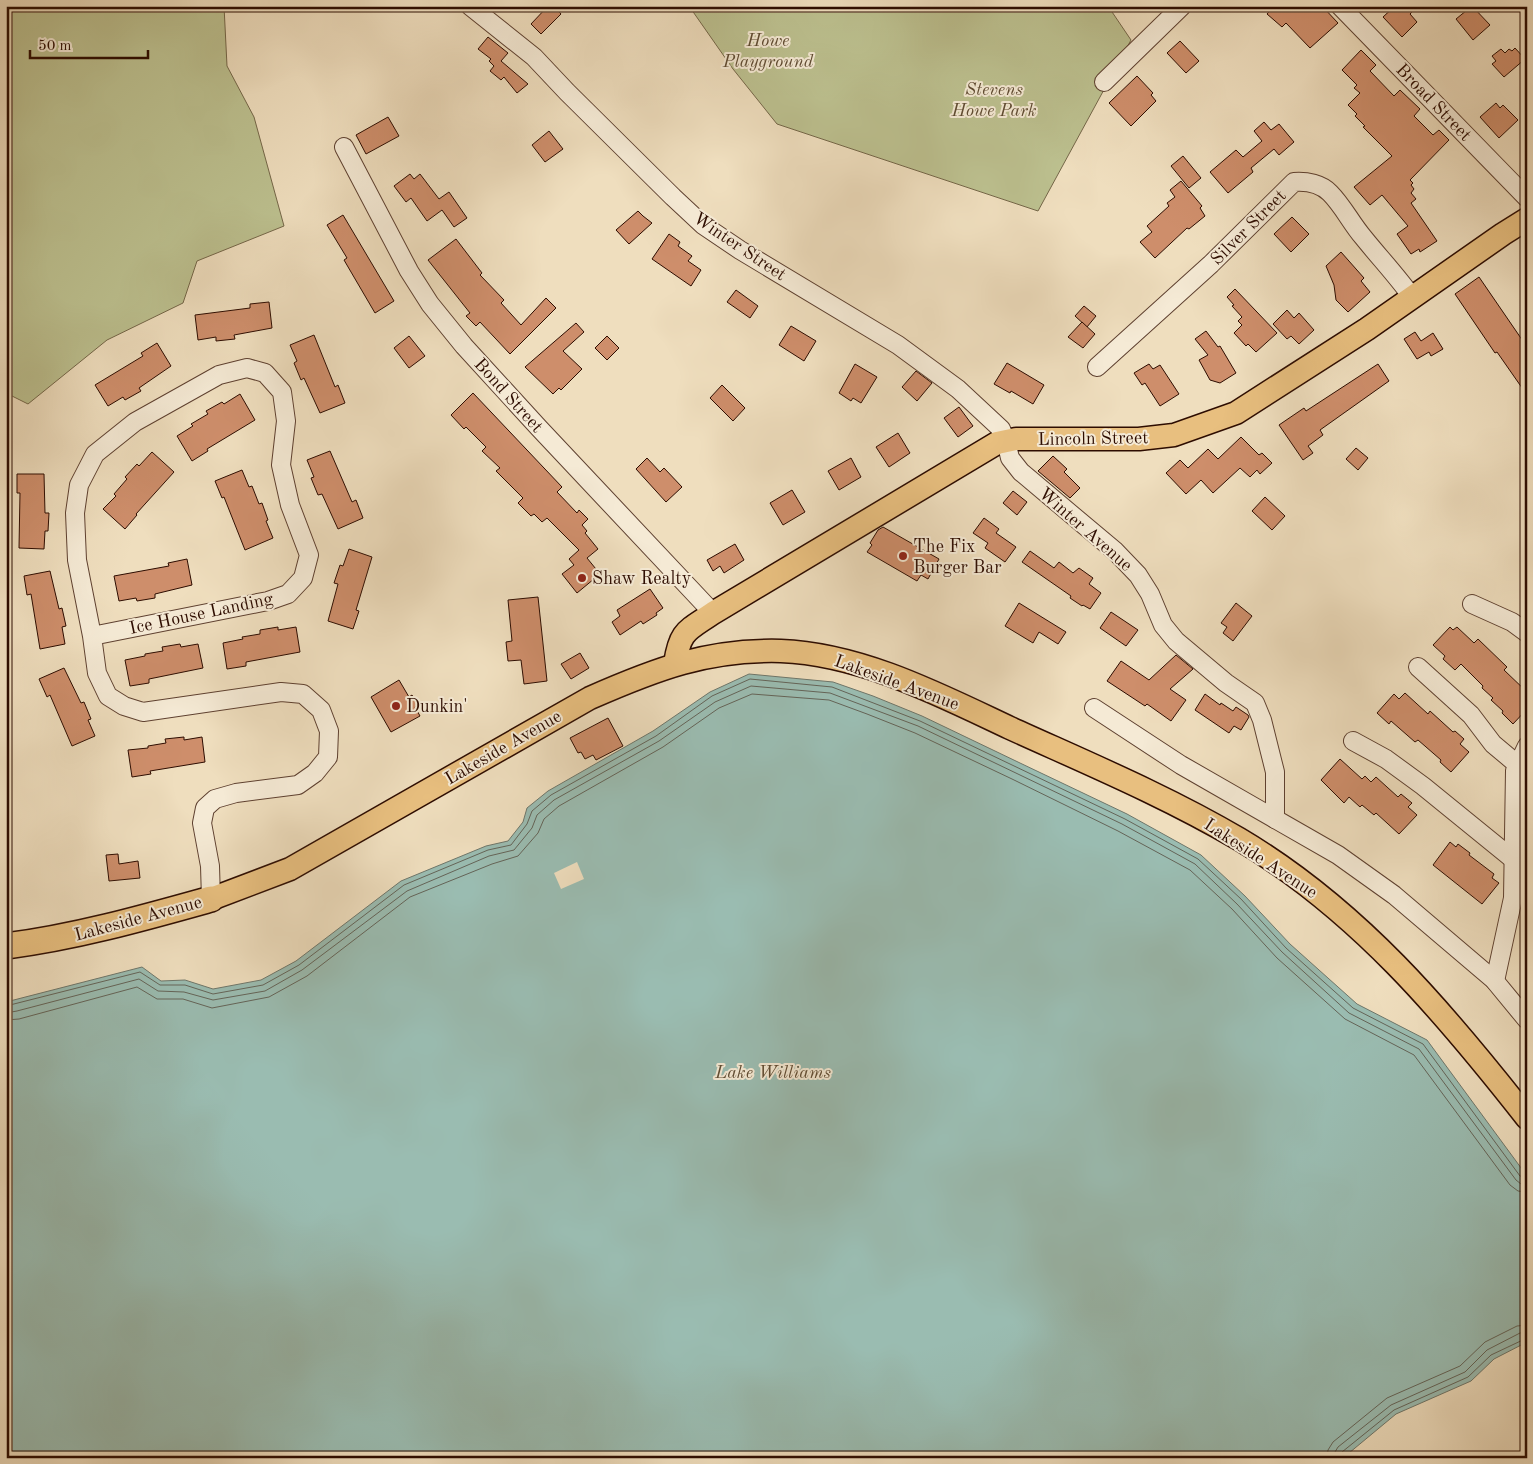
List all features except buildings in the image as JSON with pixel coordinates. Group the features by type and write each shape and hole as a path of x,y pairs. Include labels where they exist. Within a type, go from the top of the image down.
{"highway":[{"name":"Lakeside Avenue","path":"6,946 51,940 152,916 211,899"}],"main road":[{"name":"Lincoln Street","path":"675,664 677,645 683,634 713,613 997,443 1016,439 1140,439 1174,435 1236,413 1367,329 1527,219"},
{"name":"Lakeside Avenue","path":"211,899 290,869 590,698 638,677 675,664 710,655 760,651 808,654 853,664 929,690 1162,798 1239,840 1301,881 1372,941 1415,984 1469,1045 1527,1118"}],"street":[{"name":"Winter Street","path":"470,6 534,57 566,92 703,224 749,255 898,345 958,389 1001,430 1006,441"},
{"path":"1104,82 1182,6"},
{"name":"Broad Street","path":"1344,7 1527,198"},
{"name":"Bond Street","path":"344,148 409,271 436,311 464,346 539,428 713,613"},
{"name":"Silver Street","path":"1097,367 1211,264 1294,182 1305,181 1329,192 1362,237 1396,274 1412,297"},
{"name":"Ice House Landing","path":"92,636 268,601 288,594 303,578 308,555 290,505 281,465 286,421 282,392 265,373 247,368 219,375 135,422 96,454 79,485 75,512 77,560 92,636 97,673 108,696 124,706 143,712 281,692 302,694 321,710 329,731 328,756 315,773 298,785 215,799 206,808 202,823 210,866 211,899"},
{"name":"Winter Avenue","path":"1006,441 1010,458 1022,472 1115,551 1138,575 1150,594 1163,626 1176,642 1226,683 1255,703 1262,720 1275,772 1275,819"},
{"path":"1472,604 1512,622 1527,633"},
{"path":"1418,667 1471,715 1493,744 1518,765"},
{"path":"1094,708 1182,765 1338,855 1394,895 1495,981 1527,1020"},
{"path":"1353,741 1386,759 1423,786 1514,860"},
{"path":"1495,981 1513,898 1514,860 1521,840 1516,771 1527,746"}],"green space":[{"path":"6,6 224,6 227,66 254,117 284,226 197,261 183,303 107,340 28,404 6,393"},
{"name":"Stevens Howe Park","path":"689,6 1108,6 1131,40 1038,211 777,124 733,69"}],"water":[{"name":"Lake Williams","path":"749,674 833,682 873,696 922,716 1127,814 1201,855 1245,896 1290,944 1357,1004 1427,1040 1527,1176 1527,1342 1494,1359 1471,1381 1396,1414 1343,1458 6,1458 6,1002 142,967 161,981 185,980 213,989 261,980 296,961 401,881 486,846 508,841 523,822 527,808 548,791 653,731 710,692"}],"pier":[{"path":"577,862 584,879 561,889 554,873"}],"place":[{"name":"The Fix Burger Bar","path":"903,556"},
{"name":"Shaw Realty","path":"582,578"},
{"name":"Dunkin'","path":"396,706"}],"park label":[{"name":"Howe Playground","path":"768,50"}]}
